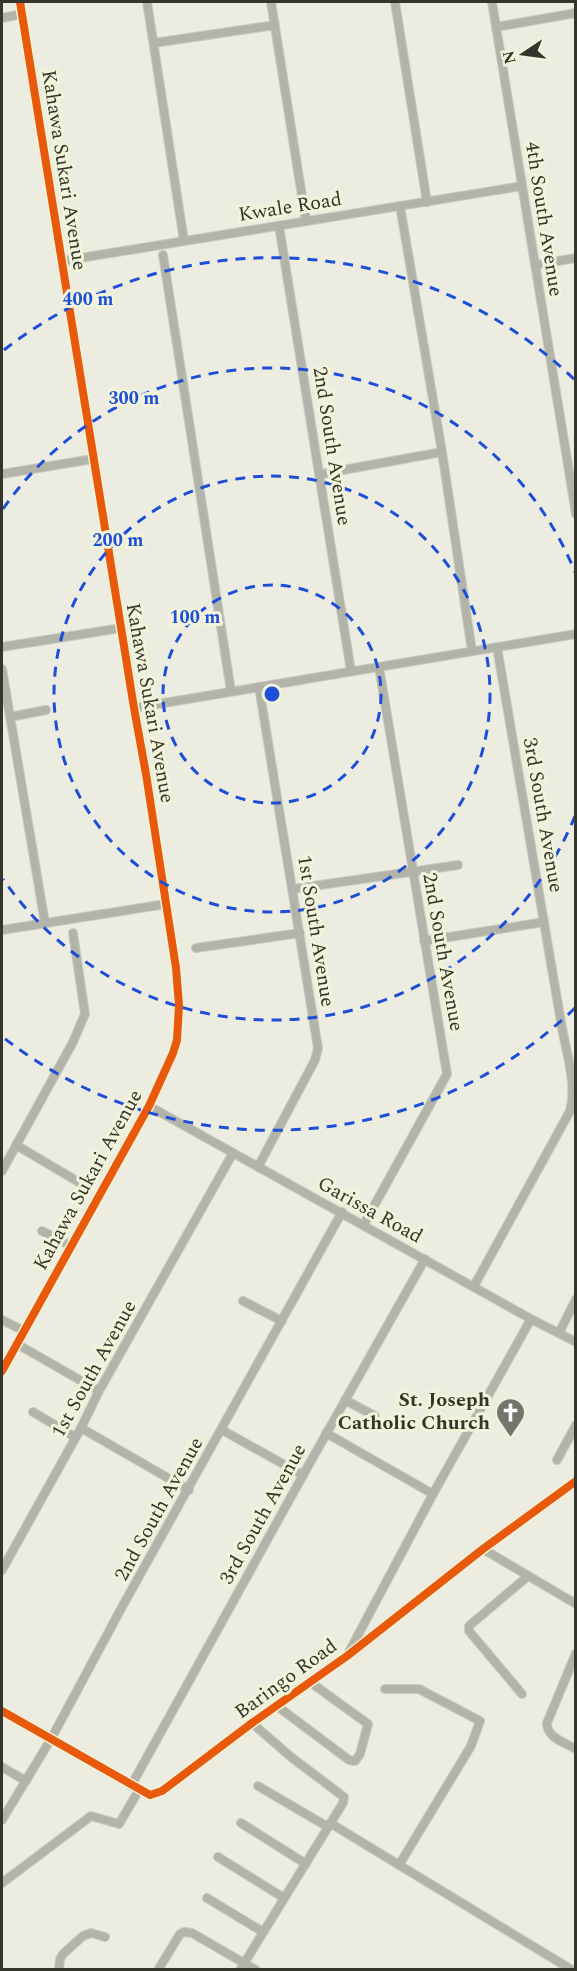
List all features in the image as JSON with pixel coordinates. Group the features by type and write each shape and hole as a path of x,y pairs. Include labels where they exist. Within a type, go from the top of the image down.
{"street":[{"name":"Kahawa Sukari Avenue","path":"2,1371 149,1106 173,1053 180,1005 147,774 93,459 20,2"},
{"path":"147,2 184,241"},
{"path":"272,2 306,221"},
{"path":"395,2 427,202"},
{"name":"4th South Avenue","path":"492,2 576,514"},
{"path":"496,27 576,13"},
{"path":"2,18 22,14"},
{"path":"154,43 275,25"},
{"name":"Kwale Road","path":"62,261 162,250 184,241 522,186"},
{"path":"400,206 442,452 472,651"},
{"name":"2nd South Avenue","path":"279,226 321,474 351,671"},
{"path":"162,250 231,692"},
{"path":"535,265 576,258"},
{"path":"321,474 442,452"},
{"path":"2,474 93,459"},
{"path":"2,647 121,628"},
{"path":"134,708 576,634"},
{"name":"3rd South Avenue","path":"474,1286 570,1111 574,1099 574,1086 497,647"},
{"name":"2nd South Avenue","path":"364,1224 447,1074 379,667"},
{"path":"2,669 7,716 45,923"},
{"name":"1st South Avenue","path":"258,1167 318,1053 259,687"},
{"path":"7,716 46,710"},
{"path":"293,889 458,866"},
{"path":"2,930 166,904"},
{"path":"2,1170 73,1042 85,1014 70,919"},
{"path":"424,941 544,922"},
{"path":"196,948 300,933"},
{"name":"Garissa Road","path":"149,1106 576,1342"},
{"path":"16,1146 87,1187"},
{"name":"1st South Avenue","path":"2,1570 81,1428 99,1391 233,1153"},
{"name":"2nd South Avenue","path":"2,1820 51,1739 342,1212"},
{"path":"42,1231 71,1246"},
{"name":"3rd South Avenue","path":"131,1786 425,1259"},
{"path":"559,1333 576,1299"},
{"path":"243,1301 282,1321"},
{"path":"347,1656 433,1494 531,1318"},
{"path":"2,1320 24,1331"},
{"path":"17,1344 99,1391"},
{"path":"345,1400 375,1416"},
{"path":"33,1412 75,1437"},
{"path":"556,1460 576,1425"},
{"path":"81,1428 189,1490"},
{"path":"222,1430 303,1475"},
{"path":"326,1433 433,1494"},
{"name":"Baringo Road","path":"139,1790 150,1795 162,1791 252,1723 347,1656 483,1549 576,1481"},
{"path":"483,1549 576,1604"},
{"path":"522,1694 469,1631 469,1626 528,1576"},
{"path":"576,1653 547,1723 547,1730 551,1735 576,1749"},
{"path":"277,1706 349,1760 355,1761 360,1754 368,1724 310,1682"},
{"path":"385,1689 418,1689 480,1720 471,1746 399,1865"},
{"path":"2,1711 139,1790 119,1824 90,1816 2,1883"},
{"path":"242,1966 343,1803 344,1797 291,1757 252,1723"},
{"path":"2,1767 26,1781"},
{"path":"258,1786 399,1865 572,1970"},
{"path":"241,1823 306,1864"},
{"path":"218,1857 284,1898"},
{"path":"207,1898 263,1932"},
{"path":"158,1970 180,1934 184,1932 192,1933 242,1966 256,1970"},
{"path":"59,1970 63,1954 83,1936 91,1933 105,1936"}],"cycle path":[{"path":"2,1371 149,1106 177,1040 179,1005 176,968 146,774 20,2"},
{"path":"2,1711 150,1795 162,1791 252,1723 347,1656 483,1549 576,1481"}],"place":[{"name":"St. Joseph Catholic Church","path":"511,1438"}]}
